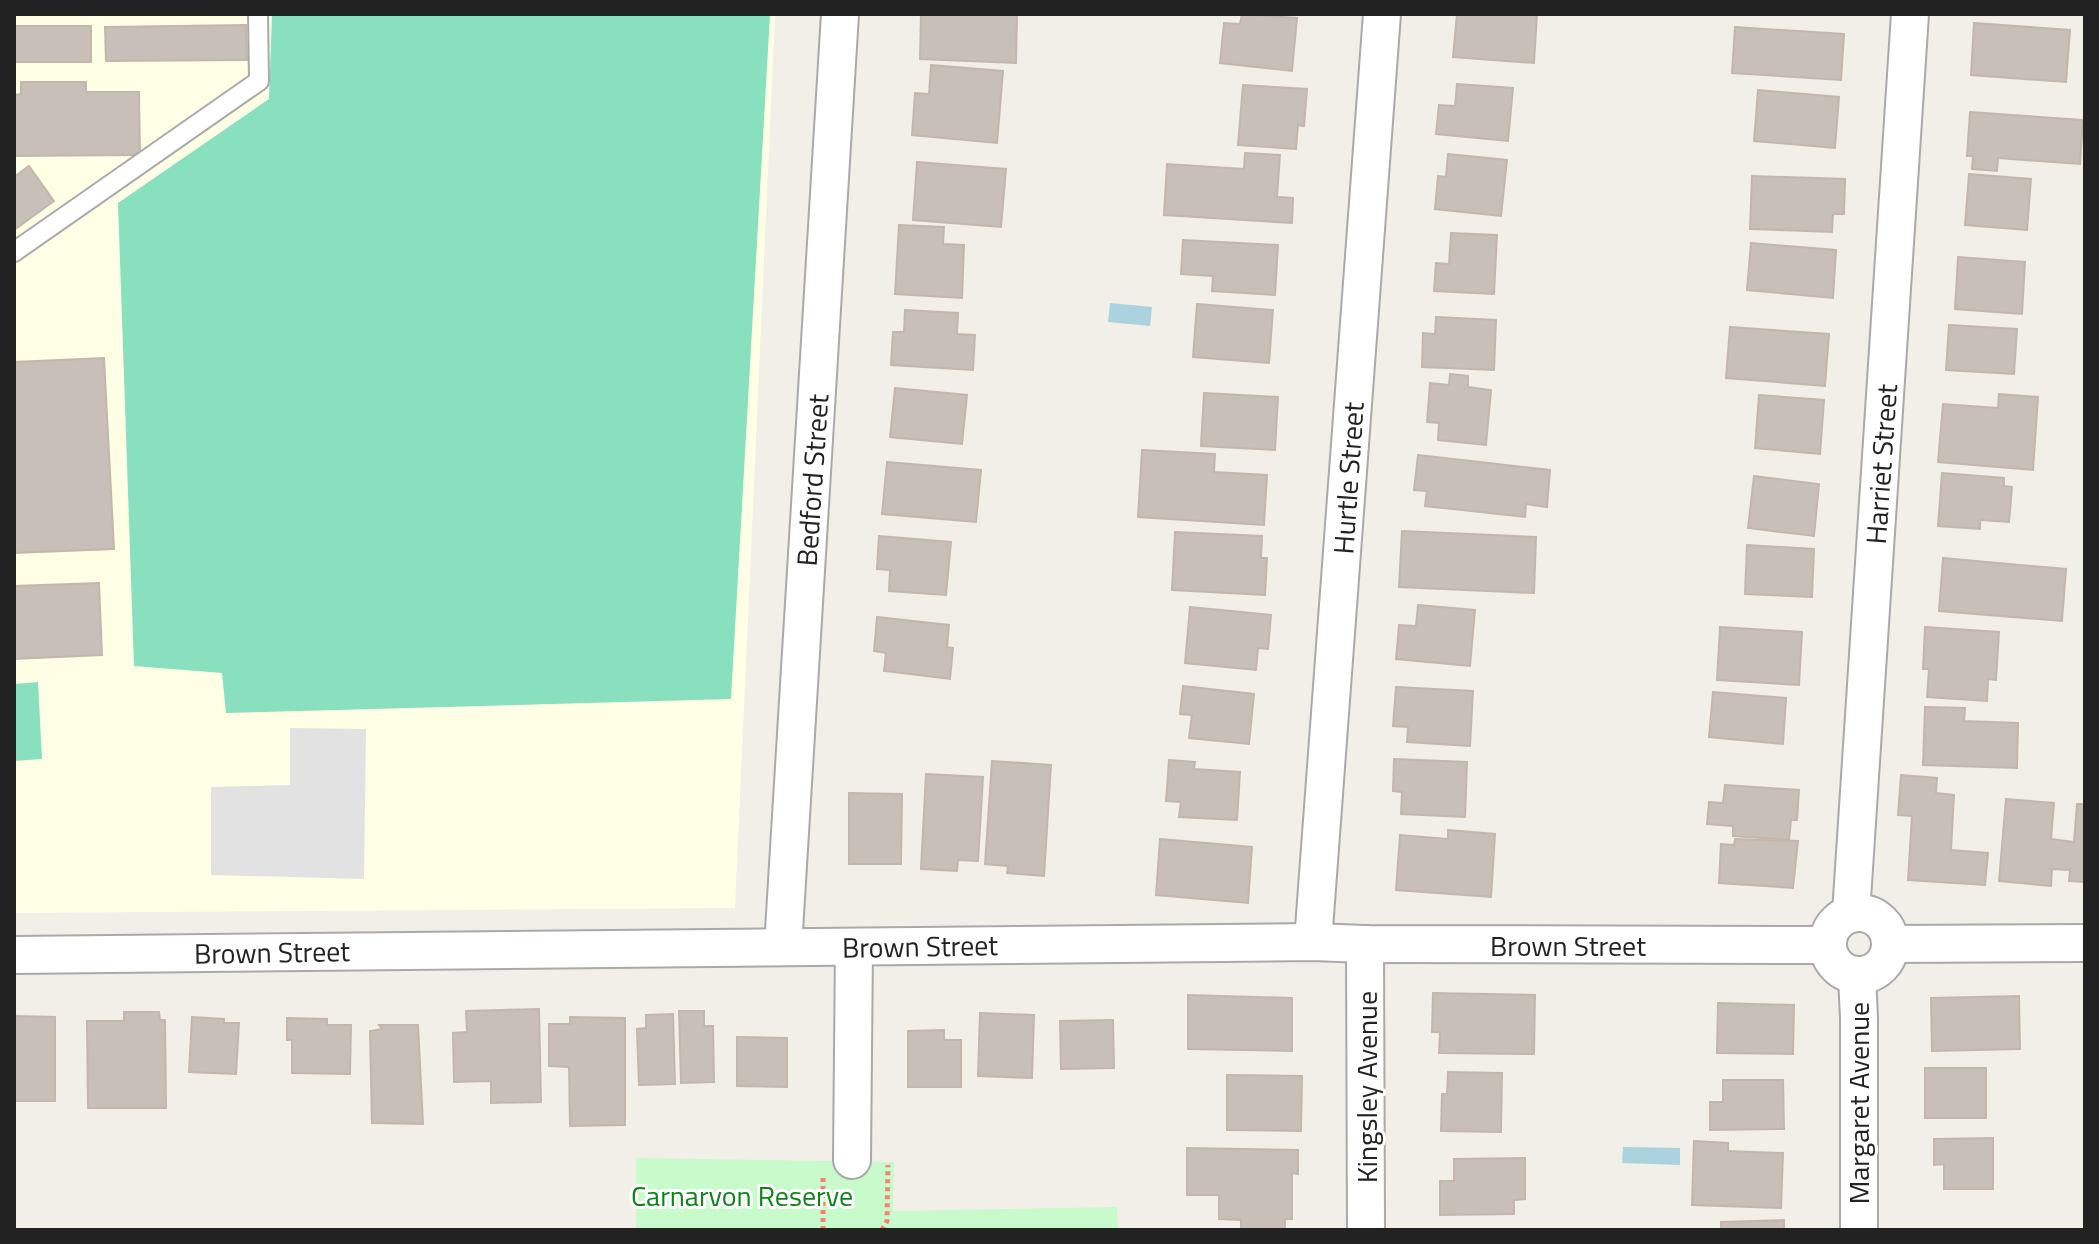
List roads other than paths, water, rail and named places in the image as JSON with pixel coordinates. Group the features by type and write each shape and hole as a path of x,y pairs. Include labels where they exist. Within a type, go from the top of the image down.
{"street":[{"name":"Bedford Street","path":"783,947 840,14"},
{"name":"Hurtle Street","path":"1313,942 1382,14"},
{"name":"Harriet Street","path":"1851,914 1910,14"},
{"path":"1851,914 1873,916 1888,932 1890,944 1888,956 1882,965 1873,972 1857,976 1846,973 1833,963 1827,945 1834,925 1851,914"},
{"name":"Brown Street","path":"14,955 1313,942 1827,945"},
{"path":"1890,944 2085,943"},
{"name":"Kingsley Avenue","path":"1365,944 1366,1230"},
{"path":"838,1167 854,947"},
{"name":"Margaret Avenue","path":"1857,976 1859,1230"}],"lane":[{"path":"14,252 259,81 258,14"}],"water":[{"path":"1110,303 1152,307 1150,326 1108,322"},
{"path":"1623,1147 1680,1148 1680,1165 1622,1163"}],"park label":[{"name":"Carnarvon Reserve","path":"742,1195"}]}
